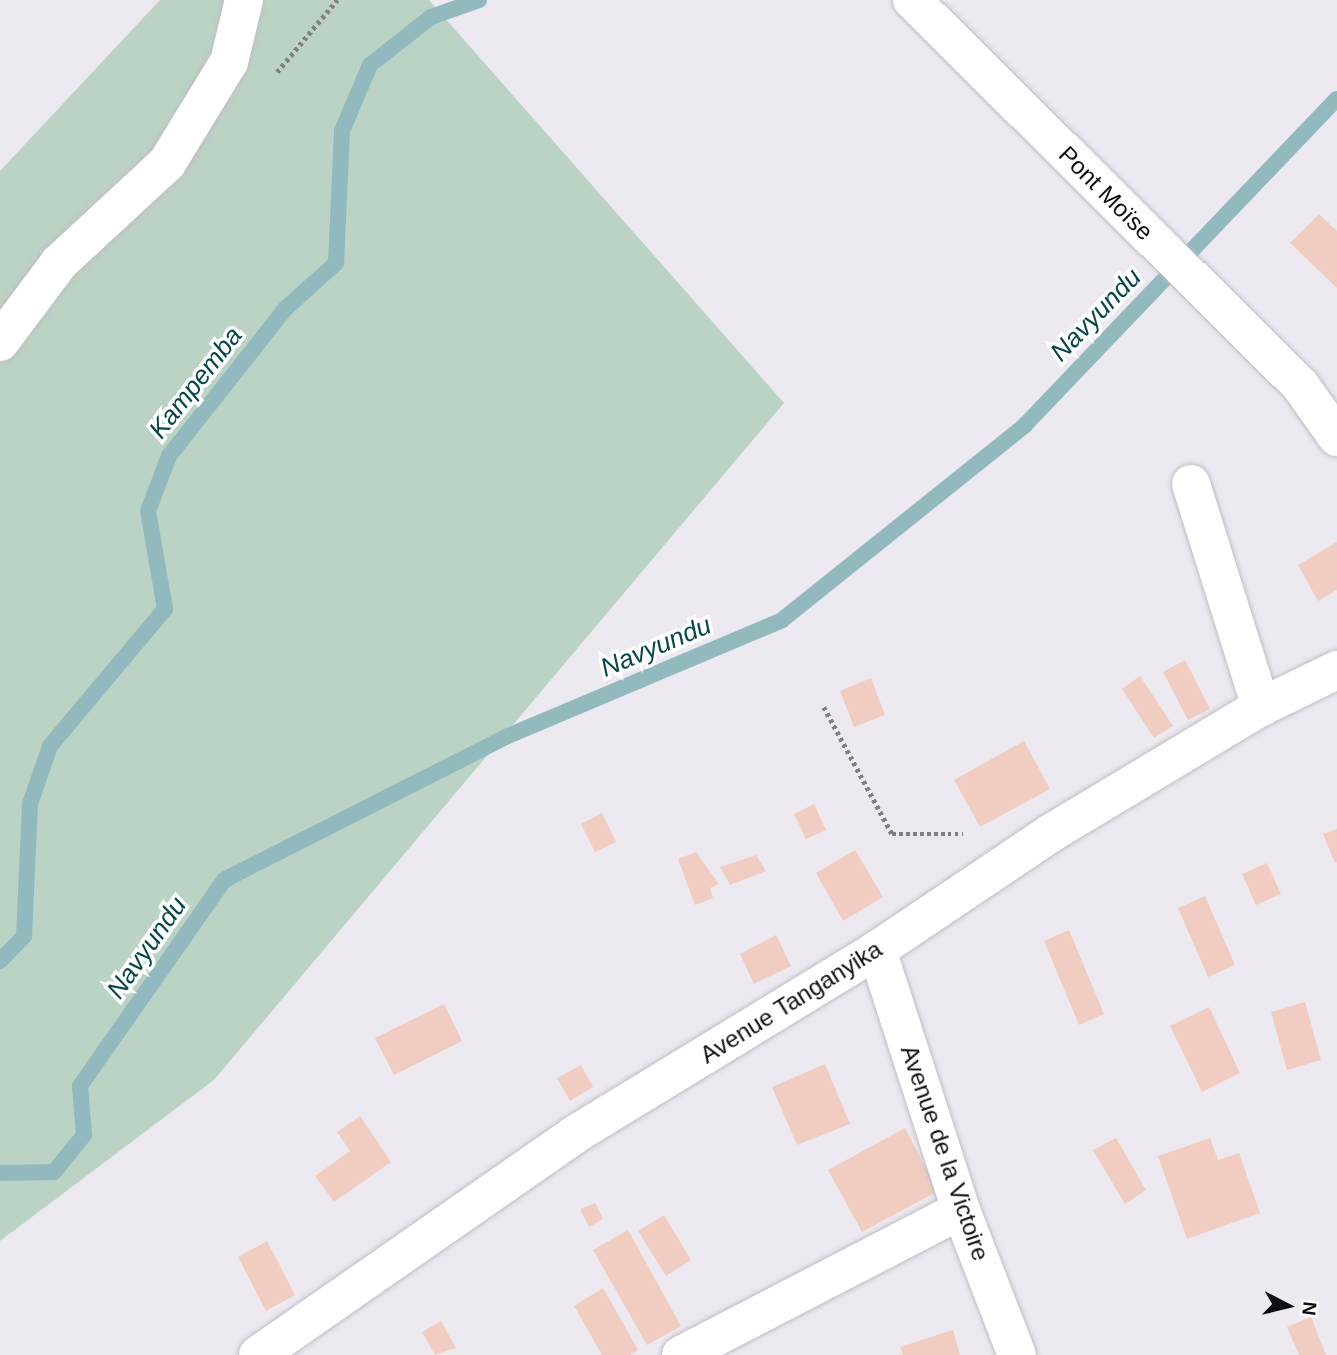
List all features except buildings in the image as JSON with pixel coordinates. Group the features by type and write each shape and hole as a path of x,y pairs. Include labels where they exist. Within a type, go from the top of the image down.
{"street":[{"path":"0,342 59,263 167,163 229,62 244,0"},
{"name":"Pont Moïse","path":"912,0 1300,385 1337,437"},
{"path":"1191,484 1261,707"},
{"name":"Avenue Tanganyika","path":"258,1355 574,1135 877,950 1051,834 1261,707 1337,670"},
{"name":"Avenue de la Victoire","path":"877,950 961,1210 1017,1355"},
{"path":"693,1352 961,1210"}],"path":[{"path":"824,707 892,835 971,834"}],"green space":[{"path":"160,0 429,0 784,403 214,1080 0,1241 0,171"}],"waterway":[{"name":"Kampemba","path":"0,961 24,936 30,804 50,746 165,609 148,511 169,456 285,309 336,263 342,131 370,65 431,17 479,0"},
{"name":"Navyundu","path":"0,1173 54,1172 84,1135 80,1086 224,880 508,736 782,620 1025,425 1337,99"}]}
